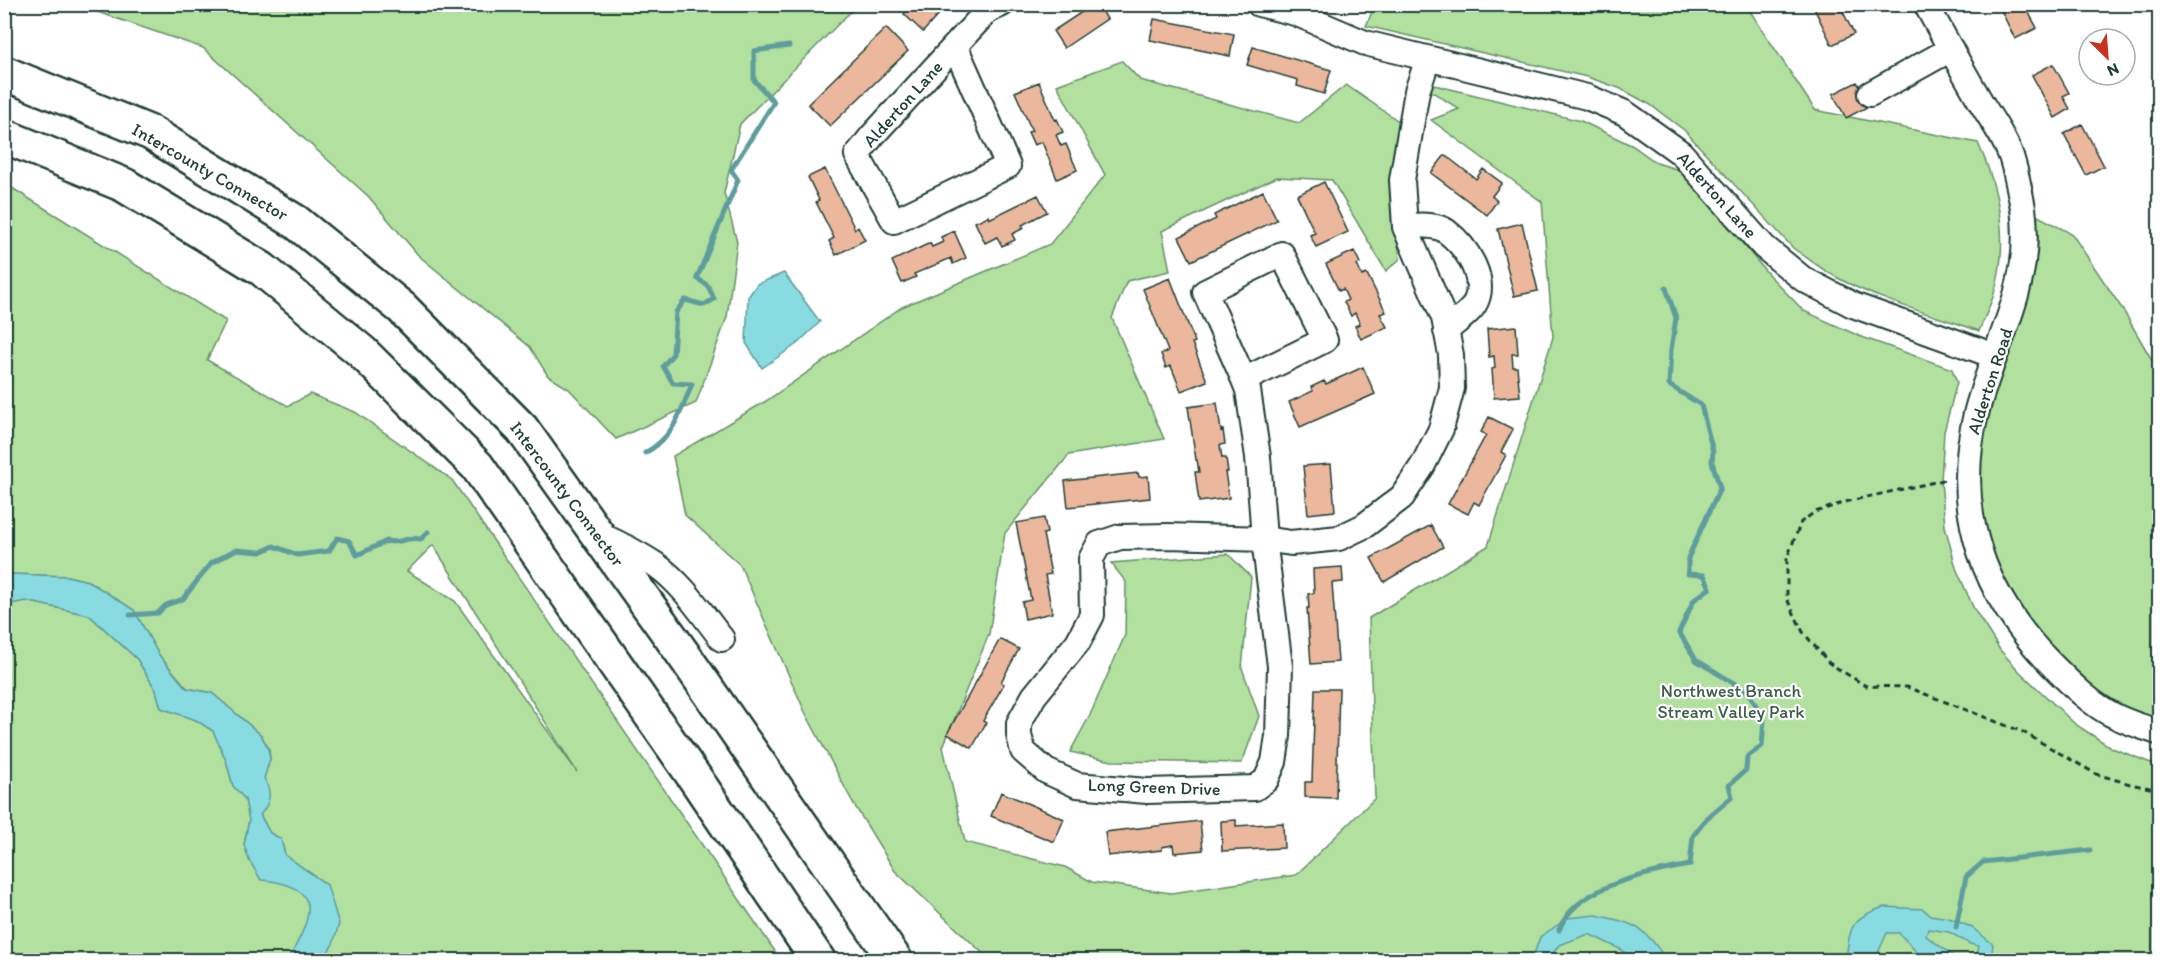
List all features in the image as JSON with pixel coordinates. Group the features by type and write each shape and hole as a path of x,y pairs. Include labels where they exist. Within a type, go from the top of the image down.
{"highway":[{"name":"Intercounty Connector","path":"4,73 151,133 296,222 402,309 522,429 683,654 896,960"},
{"path":"4,136 124,184 262,269 362,352 477,466 677,752 818,960"}],"street":[{"name":"Alderton Lane","path":"955,46 1008,166 894,221 857,155 955,46 987,11 1002,4"},
{"name":"Alderton Lane","path":"1259,4 1295,13 1365,43 1587,98 1625,113 1681,153 1764,247 1803,279 1852,305 1995,356"},
{"name":"Alderton Road","path":"1926,4 2010,152 2023,208 2022,276 1976,413 1969,450 1968,500 1987,574 2009,613 2036,650 2070,683 2111,715 2160,734"},
{"path":"1870,94 1951,49"},
{"name":"Long Green Drive","path":"1264,539 1280,666 1278,736 1274,762 1266,780 1255,789 1146,790 1077,785 1046,771 1023,752 1019,723 1034,696 1078,642 1092,615 1091,559 1100,544 1120,537 1264,539 1291,543 1339,538 1364,526 1402,497 1423,465 1441,429 1452,388 1451,356 1444,318 1405,227 1402,180 1417,91 1428,59"},
{"path":"1405,227 1418,224 1445,230 1473,262 1479,286 1474,305 1446,331"},
{"path":"1244,380 1324,340 1282,254 1205,292 1248,390 1258,457 1264,539"},
{"path":"597,534 656,565 669,576 722,639"}],"path":[{"path":"1944,480 1849,501 1815,512 1800,522 1787,558 1787,599 1803,632 1829,663 1866,686 1907,687 2023,732 2096,774 2160,790"}],"green space":[{"path":"857,4 740,124 724,193 737,242 727,317 696,403 616,439 569,389 548,376 530,347 419,256 368,196 203,48 80,6 63,5"},
{"path":"1375,5 1746,5 1815,110 1978,143 1997,199 2002,238 1998,277 1993,297 1979,331 1869,293 1819,267 1793,248 1684,130 1649,104 1619,88 1587,77 1366,26"},
{"name":"Northwest Branch Stream Valley Park","path":"1122,61 1140,80 1299,123 1346,85 1400,122 1391,190 1400,259 1386,271 1332,180 1277,177 1162,231 1170,271 1127,281 1112,318 1164,439 1069,455 1005,533 989,634 943,747 965,842 1065,867 1092,882 1171,893 1296,875 1375,798 1369,618 1488,546 1553,337 1542,202 1431,120 1459,109 1428,89 1430,84 1581,121 1633,146 1657,163 1682,171 1768,274 1804,311 1859,336 1952,369 1957,382 1944,432 1941,481 1945,526 1956,568 1974,609 2000,650 2075,724 2112,748 2159,766 2159,960 990,960 895,871 853,803 805,712 740,565 685,515 673,456 766,401 902,307 1050,244 1105,175 1057,85"},
{"path":"4,183 226,321 207,360 288,406 310,394 355,412 452,480 781,960 5,960 5,605 26,601 89,615 137,659 156,690 161,708 196,720 213,731 226,760 233,786 245,799 249,820 244,845 327,885 285,855 281,839 270,833 260,814 264,778 270,759 269,749 261,735 212,693 187,688 159,655 134,610 88,581 67,576 5,572","holes":["433,545 577,772 455,601 407,571"]},
{"path":"2023,208 2072,234 2123,310 2159,372 2159,733 2111,715 2009,613 1968,500"},
{"path":"1228,554 1251,577 1242,668 1259,716 1242,763 1112,761 1070,752 1090,715 1125,635 1126,582 1111,563"}],"water":[{"path":"784,273 820,322 797,344 762,368 746,343 748,297 757,284"},
{"path":"5,572 67,576 88,581 134,610 159,655 186,688 212,693 261,735 268,748 270,759 264,778 269,797 260,815 270,833 281,839 285,855 327,885 339,924 333,944 323,960 288,960 307,919 306,899 290,886 261,880 249,860 244,845 249,820 245,799 233,786 226,760 213,731 196,720 161,708 156,690 137,659 89,615 26,601 5,605"},
{"path":"1884,907 1923,909 1930,915 1949,918 1971,927 1993,944 1991,960 1976,960 1979,946 1970,944 1949,932 1928,929 1926,936 1957,960 1924,960 1899,933 1887,933 1878,953 1872,960 1846,960 1854,925 1864,915"},
{"path":"1596,915 1638,928 1652,940 1666,960 1633,960 1622,950 1589,934 1559,945 1548,960 1532,960 1540,937 1568,918"}],"building":[{"path":"913,4 948,4 923,32 904,14"},
{"path":"1094,4 1098,4 1107,19 1064,48 1053,31"},
{"path":"1812,4 1839,4 1854,34 1832,45"},
{"path":"1998,4 2024,4 2037,28 2015,39"},
{"path":"2150,4 2160,4 2160,30"},
{"path":"1154,19 1234,34 1230,56 1150,40"},
{"path":"886,28 908,51 830,126 808,104"},
{"path":"1253,47 1331,70 1324,94 1297,86 1298,80 1247,65"},
{"path":"2053,64 2069,93 2063,96 2070,109 2055,118 2032,75"},
{"path":"1039,82 1055,120 1057,119 1063,132 1056,135 1061,146 1066,144 1077,170 1057,179 1042,142 1034,145 1028,132 1032,131 1015,92"},
{"path":"1857,82 1869,106 1846,118 1833,94"},
{"path":"2082,124 2104,166 2086,175 2064,134"},
{"path":"1445,155 1476,179 1483,169 1502,183 1492,196 1497,201 1487,215 1431,173"},
{"path":"825,169 855,229 858,227 865,240 836,255 829,241 834,238 816,202 819,200 808,177"},
{"path":"1324,182 1348,232 1316,247 1310,235 1315,233 1297,195"},
{"path":"1263,191 1277,220 1191,261 1179,237 1216,219 1214,215"},
{"path":"1038,195 1047,212 1022,225 1024,228 1012,234 1015,240 1002,246 997,237 985,243 975,222 988,216 989,219"},
{"path":"1522,223 1538,291 1514,296 1498,229"},
{"path":"954,231 966,258 953,264 951,258 914,274 916,277 902,283 892,261 930,243 932,247 943,242 941,237"},
{"path":"1354,251 1360,263 1357,265 1362,276 1367,274 1386,312 1380,314 1387,327 1361,339 1355,326 1360,324 1355,313 1351,316 1344,302 1348,300 1343,289 1339,291 1326,264"},
{"path":"1170,278 1195,342 1192,343 1207,381 1181,391 1171,366 1166,368 1161,354 1168,351 1143,289"},
{"path":"1516,326 1518,354 1512,354 1513,367 1517,367 1520,396 1494,398 1492,369 1495,368 1494,356 1489,357 1487,329"},
{"path":"1363,367 1375,394 1300,427 1289,402 1313,391 1311,387 1324,381 1326,384"},
{"path":"1217,403 1225,444 1220,445 1222,458 1226,458 1228,472 1225,472 1229,498 1199,502 1195,472 1199,472 1188,407"},
{"path":"1489,417 1513,429 1501,452 1506,455 1479,505 1474,502 1468,514 1448,504 1486,435 1481,432"},
{"path":"1331,464 1335,511 1308,514 1303,466"},
{"path":"1138,473 1139,477 1148,476 1150,498 1068,507 1065,481"},
{"path":"1044,518 1047,533 1043,534 1051,574 1045,575 1052,613 1025,619 1022,602 1031,600 1016,523"},
{"path":"1431,525 1443,547 1384,582 1371,558"},
{"path":"1342,567 1343,582 1332,583 1338,662 1311,664 1307,608 1309,608 1308,594 1314,593 1313,569"},
{"path":"1000,639 1019,649 1001,682 1004,684 983,721 986,723 972,748 947,734"},
{"path":"1315,689 1339,689 1336,798 1305,797 1305,782 1312,782"},
{"path":"1001,792 1064,819 1054,842 991,816"},
{"path":"1236,820 1236,826 1283,823 1284,848 1222,851 1221,821"},
{"path":"1200,821 1203,850 1174,853 1173,845 1162,847 1162,850 1108,856 1105,832"}],"waterway":[{"path":"645,453 655,447 669,432 680,414 692,384 673,383 663,366 673,354 676,312 685,300 704,305 714,299 708,286 697,278 738,180 731,170 774,102 754,80 754,51 789,46"},
{"path":"1559,930 1568,915 1581,902 1597,892 1635,877 1690,865 1693,836 1707,818 1732,797 1729,785 1746,770 1747,757 1762,746 1764,719 1748,692 1696,660 1679,632 1694,600 1710,588 1704,575 1688,574 1688,558 1720,488 1712,462 1713,452 1701,405 1669,385 1676,318 1666,288"},
{"path":"130,615 158,613 166,605 183,599 211,563 235,550 261,552 274,546 297,555 329,551 337,538 349,541 357,555 387,541 421,539 428,532"},
{"path":"1956,927 1966,877 1983,862 2090,850"}]}
